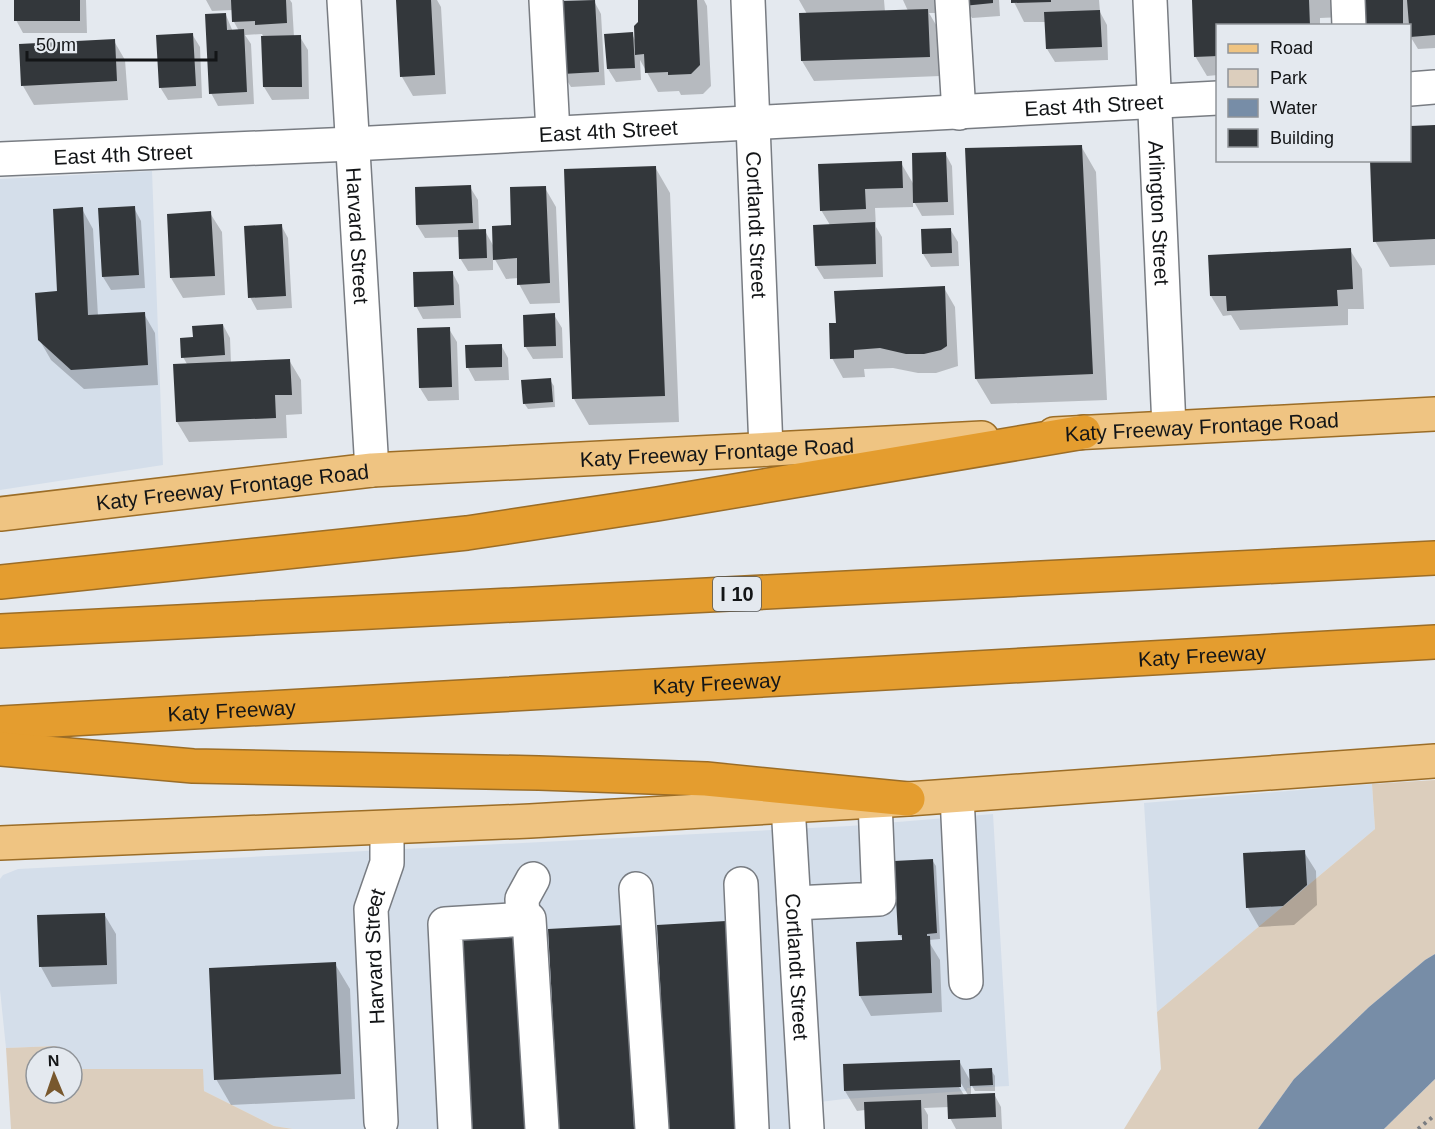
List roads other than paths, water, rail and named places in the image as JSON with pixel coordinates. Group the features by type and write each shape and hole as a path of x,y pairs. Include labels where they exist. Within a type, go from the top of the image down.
{"highway":[{"path":"0,582 467,533 657,504 1084,432"},
{"name":"I 10","path":"0,631 1435,558"},
{"name":"Katy Freeway","path":"0,723 1435,642"},
{"path":"0,749 192,766 706,779 908,800"}],"main road":[{"name":"Katy Freeway Frontage Road","path":"0,514 372,470 1435,414"},
{"path":"0,843 387,828 908,800 1435,761"}],"street":[{"name":"Harvard Street","path":"344,0 372,470"},
{"path":"546,0 553,133"},
{"name":"Cortlandt Street","path":"748,0 766,449"},
{"path":"952,0 959,113"},
{"name":"Arlington Street","path":"1150,0 1170,427"},
{"path":"1347,0 1349,24"},
{"path":"1411,89 1435,87"},
{"name":"East 4th Street","path":"0,159 352,144 1216,98"},
{"path":"957,796 966,982"},
{"path":"794,903 879,899 875,801"},
{"name":"Cortlandt Street","path":"788,805 807,1129"},
{"name":"Harvard Street","path":"381,1122 371,909 387,863 387,828"},
{"path":"523,920 522,899 533,879"},
{"path":"741,884 752,1129"},
{"path":"636,889 652,1129"},
{"path":"455,1129 445,924 529,919 542,1129"}],"water":[{"path":"1435,954 1435,1079 1384,1129 1258,1129 1294,1079 1369,1007"}]}
